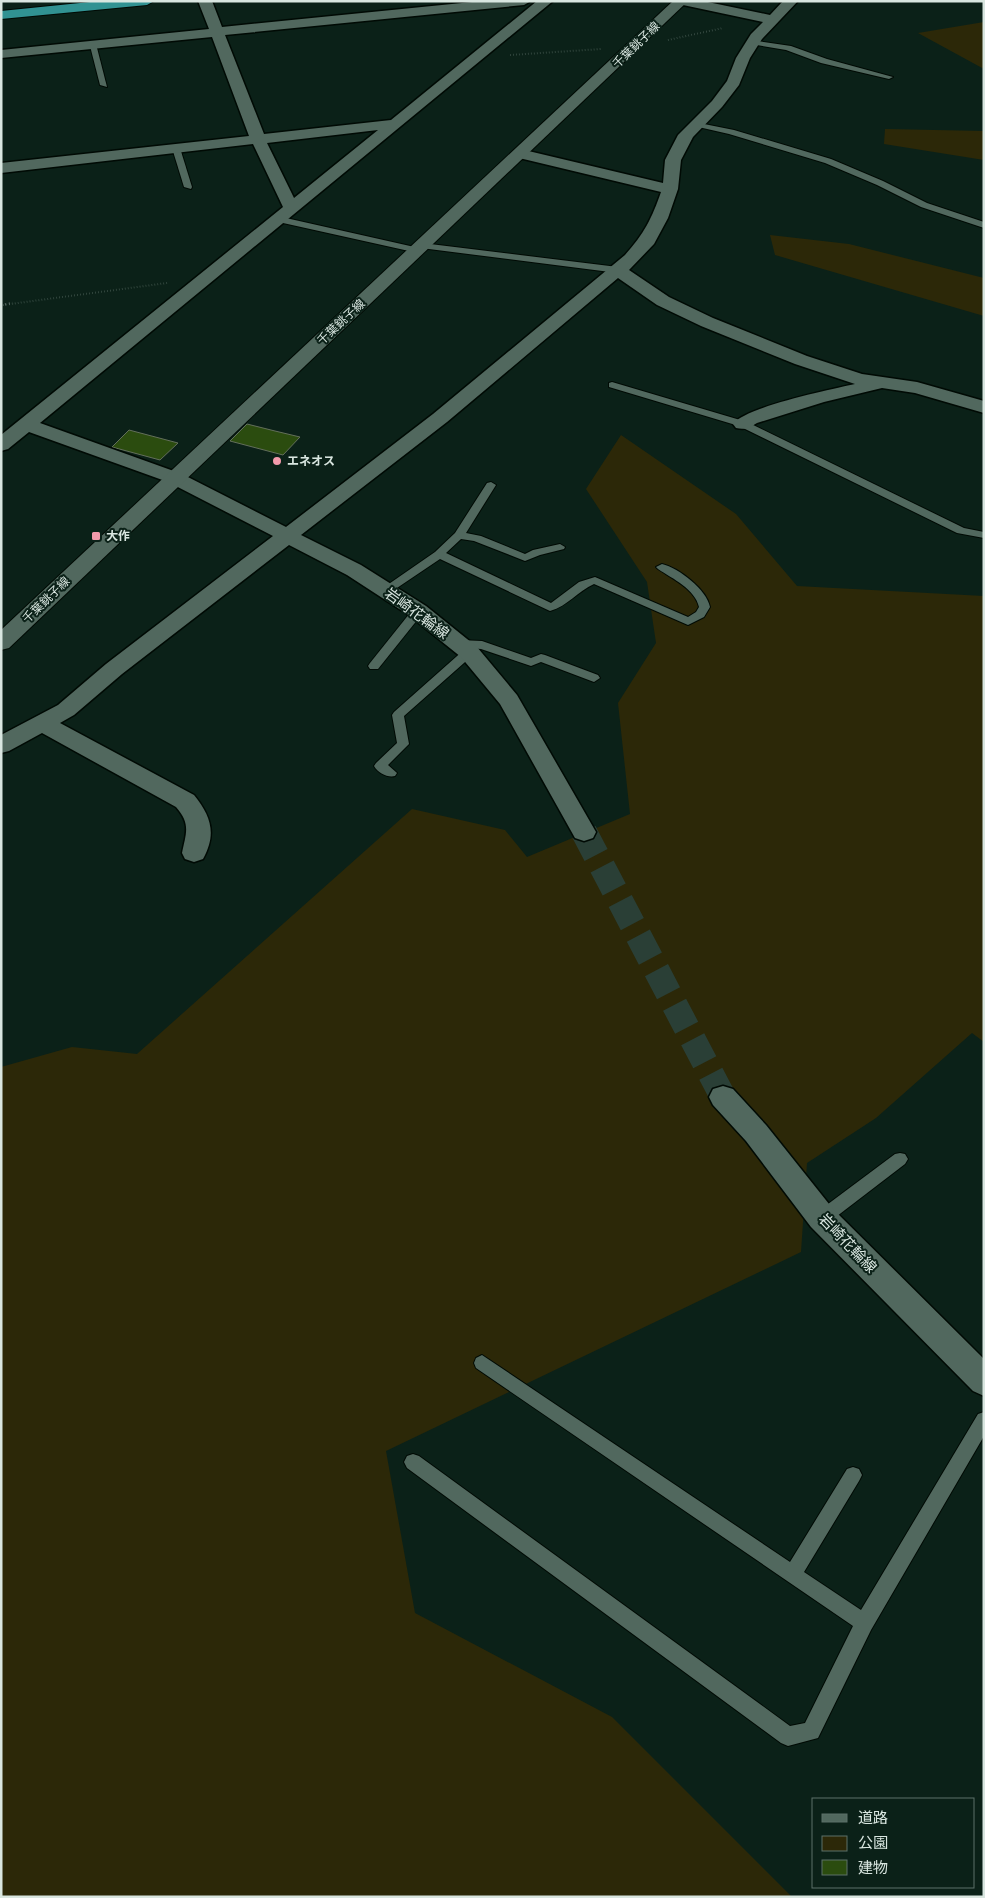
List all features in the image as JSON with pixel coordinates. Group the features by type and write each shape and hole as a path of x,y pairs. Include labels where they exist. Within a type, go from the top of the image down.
{"highway":[{"path":"1,8 69,1"},
{"path":"1,15 147,1"}],"street":[{"path":"205,1 258,139 291,208"},
{"path":"1,54 522,1"},
{"path":"1,445 546,1"},
{"path":"682,1 773,20"},
{"name":"千葉銚子線","path":"1,643 682,1"},
{"path":"1,744 66,710 114,669 440,418 631,259 648,240 660,218 670,189 674,160 686,134 717,104 734,82 743,58 754,42 791,1"},
{"path":"1,168 394,124"},
{"path":"520,154 670,189"},
{"path":"618,270 663,301 707,322 810,362 859,379 917,388 984,407"},
{"path":"744,424 750,419 818,398 882,383"},
{"path":"1,424 30,422"},
{"name":"岩崎花輪線","path":"30,422 175,478 354,570 418,611 464,648 508,700 584,832"},
{"path":"42,723 185,801 196,813 200,827 194,853"},
{"name":"岩崎花輪線","path":"722,1097 756,1133 822,1218 984,1381"}],"lane":[{"path":"754,42 788,48 824,61 889,77"},
{"path":"92,44 104,84"},
{"path":"697,124 731,132 828,161 880,183 924,205 984,225"},
{"path":"176,148 188,186"},
{"path":"277,219 420,248 581,264 618,270"},
{"path":"612,385 744,424 961,530 984,535"},
{"path":"387,590 439,554 459,535 492,485"},
{"path":"459,535 477,538 525,558 537,552 560,547"},
{"path":"439,554 550,607 558,605 586,581 595,580 688,621 698,617 704,602 700,593 662,567"},
{"path":"374,666 418,611"},
{"path":"391,773 380,766 403,744 398,715 464,648 482,645 531,662 541,658 594,678"},
{"path":"822,1218 900,1159"},
{"path":"482,1363 864,1623"},
{"path":"413,1462 788,1736 811,1731 864,1623 984,1420"},
{"path":"792,1575 853,1475"}],"path":[{"path":"477,57 634,47 727,27"},
{"path":"1,305 205,278"}],"green space":[{"path":"984,22 984,69 918,33"},
{"path":"885,129 984,131 984,160 884,144"},
{"path":"770,235 849,244 984,278 984,316 775,255"},
{"path":"621,435 736,514 797,586 984,596 984,1042 972,1033 876,1118 807,1163 801,1252 386,1451 415,1613 612,1717 792,1897 1,1897 1,1067 72,1047 137,1054 412,809 505,830 527,857 630,814 618,703 656,643 647,582 586,489"}],"building":[{"path":"247,424 300,437 283,455 230,441"},
{"path":"129,430 178,443 160,460 112,447"}],"tunnel":[{"path":"584,832 723,1097"}],"place":[{"name":"エネオス","path":"277,461"},
{"name":"大作","path":"96,536"}]}
